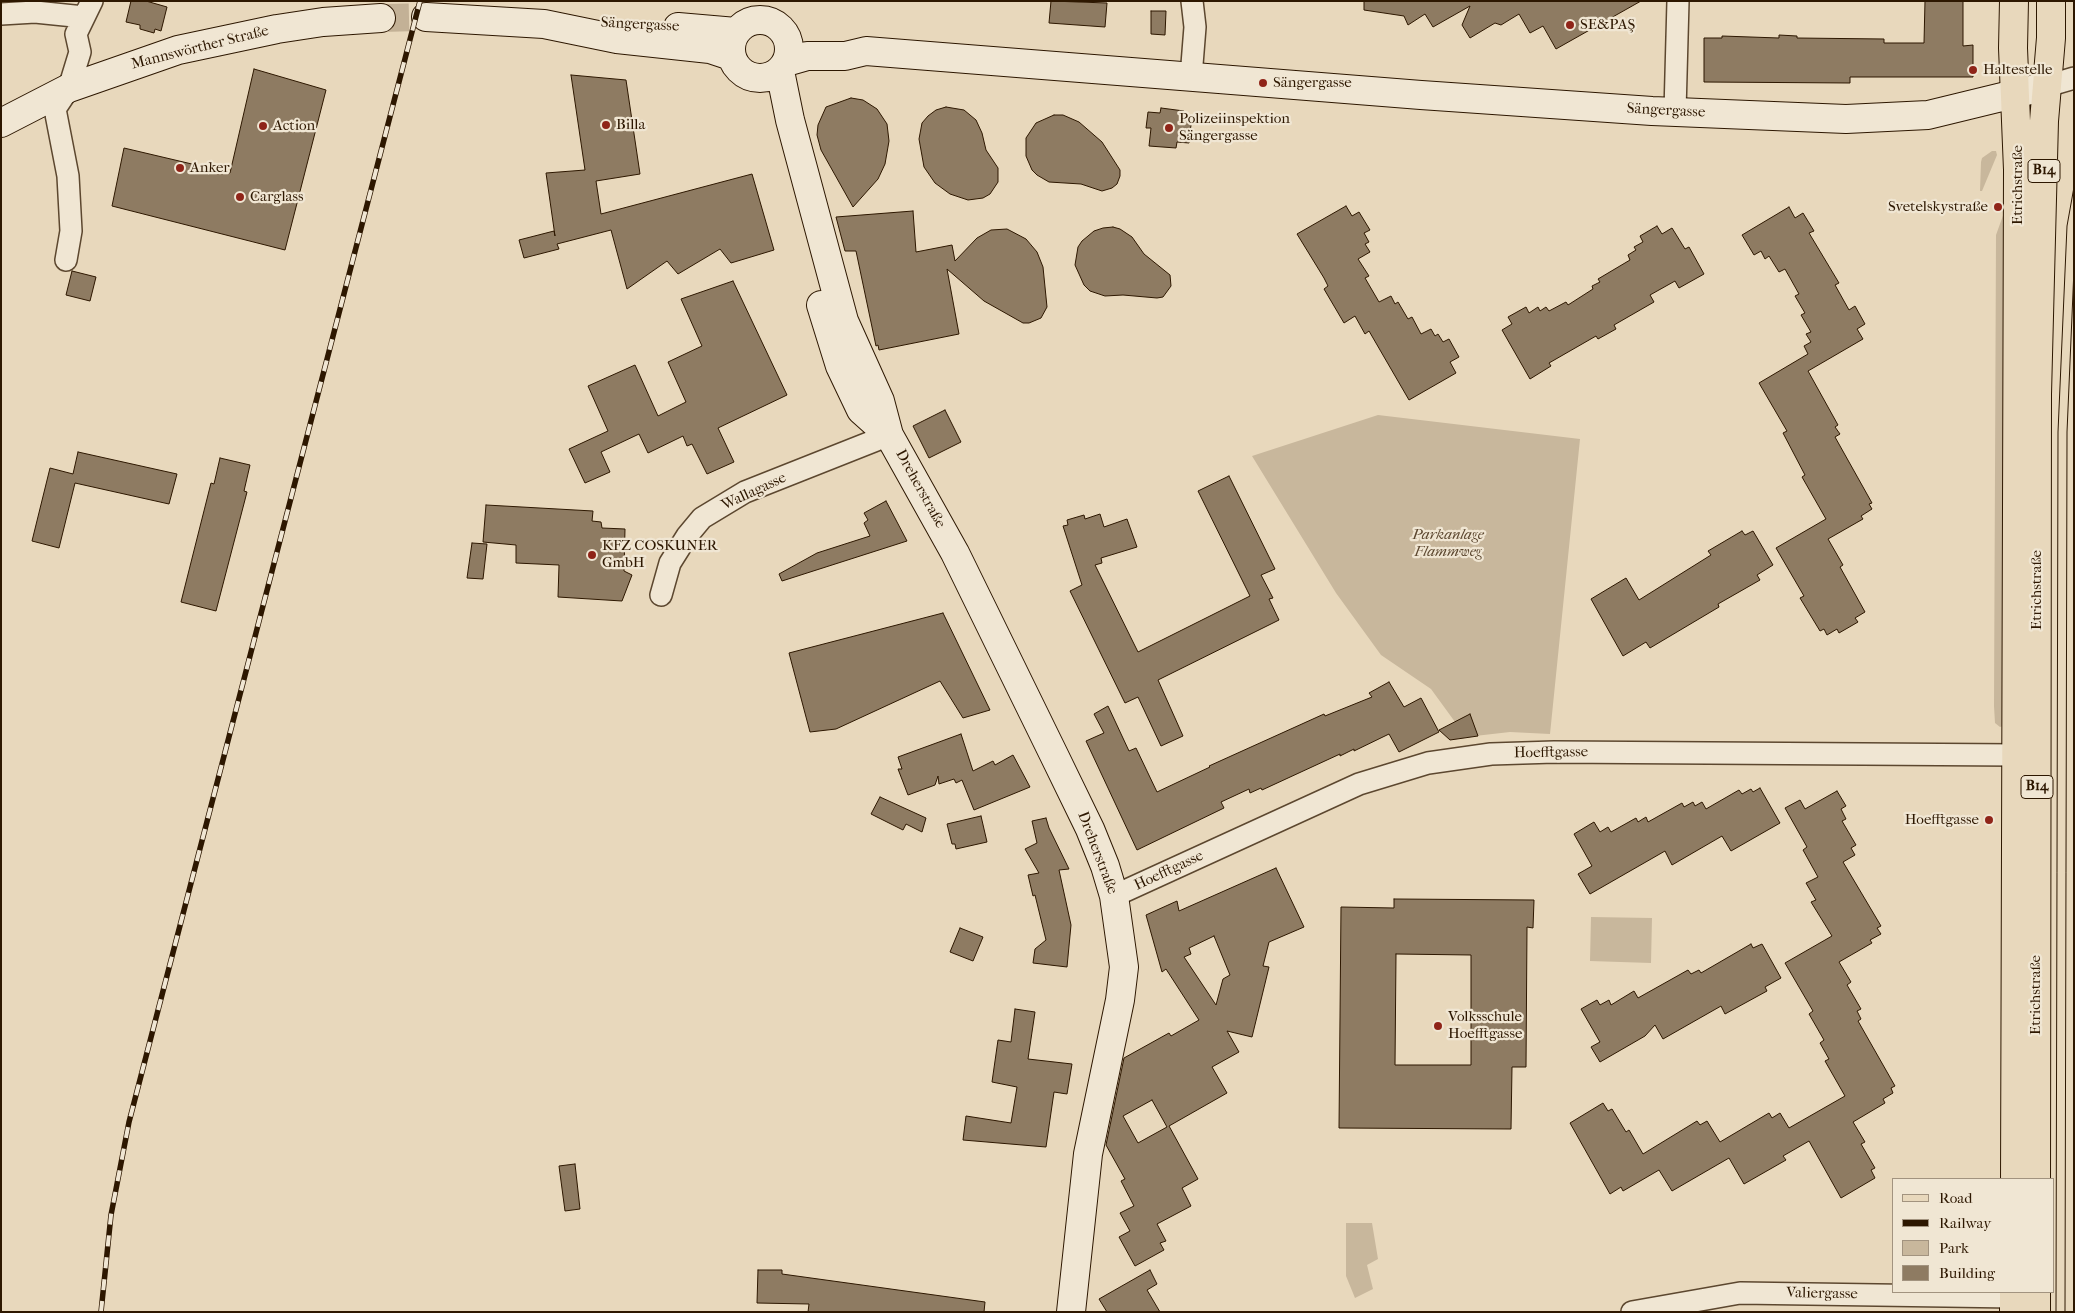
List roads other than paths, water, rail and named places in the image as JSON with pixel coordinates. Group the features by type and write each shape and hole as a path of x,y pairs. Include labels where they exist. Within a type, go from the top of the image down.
{"main road":[{"name":"Etrichstraße","path":"2014,1 2014,96 2018,170 2015,1178"},
{"name":"Etrichstraße","path":"2036,1178 2037,394 2051,1"},
{"path":"756,10 785,33 789,42 789,52 776,71 745,75 739,70 733,44 742,25 756,10"},
{"name":"Sängergasse","path":"426,17 544,24 582,21 733,44"},
{"name":"Mannswörther Straße","path":"1,123 69,88 130,65 214,41 323,22 381,18"},
{"name":"Sängergasse","path":"785,33 799,38 848,42 866,51"},
{"name":"Sängergasse","path":"776,71 807,56 845,56 866,51 1440,97 1846,120 1928,116 2014,96 2047,86"},
{"name":"Dreherstraße","path":"776,71 828,332 840,366 861,410 889,435 956,553 1090,829 1105,866 1114,896 1124,967 1120,1000 1088,1154 1071,1312"}],"street":[{"path":"1191,77 1195,27 1192,1"},
{"path":"1675,111 1678,1"},
{"path":"1,14 88,9 76,34 80,52 69,88 55,109 68,176 70,232 66,260"},
{"path":"2047,86 2074,78"},
{"name":"Wallagasse","path":"661,595 670,563 687,536 702,518 745,492 889,435"},
{"name":"Hoefftgasse","path":"1114,896 1359,784 1428,763 1491,754 1554,752 1945,753 2017,755"},
{"name":"Valiergasse","path":"1632,1312 1740,1293 2023,1301"}],"tunnel":[{"path":"381,18 426,17"}],"tram line":[{"path":"2056,1312 2058,432 2067,226 2074,187"},
{"path":"2065,1312 2067,432 2074,269"}],"railway":[{"path":"101,1312 111,1215 129,1122 420,1"}],"place":[{"name":"SE&PAŞ","path":"1570,25"},
{"name":"Haltestelle","path":"1973,70"},
{"name":"Sängergasse","path":"1263,83"},
{"name":"Billa","path":"606,125"},
{"name":"Action","path":"263,126"},
{"name":"Polizeiinspektion Sängergasse","path":"1169,128"},
{"name":"Anker","path":"180,168"},
{"name":"Carglass","path":"240,197"},
{"name":"Svetelskystraße","path":"1998,207"},
{"name":"KFZ COSKUNER GmbH","path":"592,555"},
{"name":"Hoefftgasse","path":"1989,820"},
{"name":"Volksschule Hoefftgasse","path":"1438,1026"}],"park label":[{"name":"Parkanlage Flammweg","path":"1448,544"}]}
